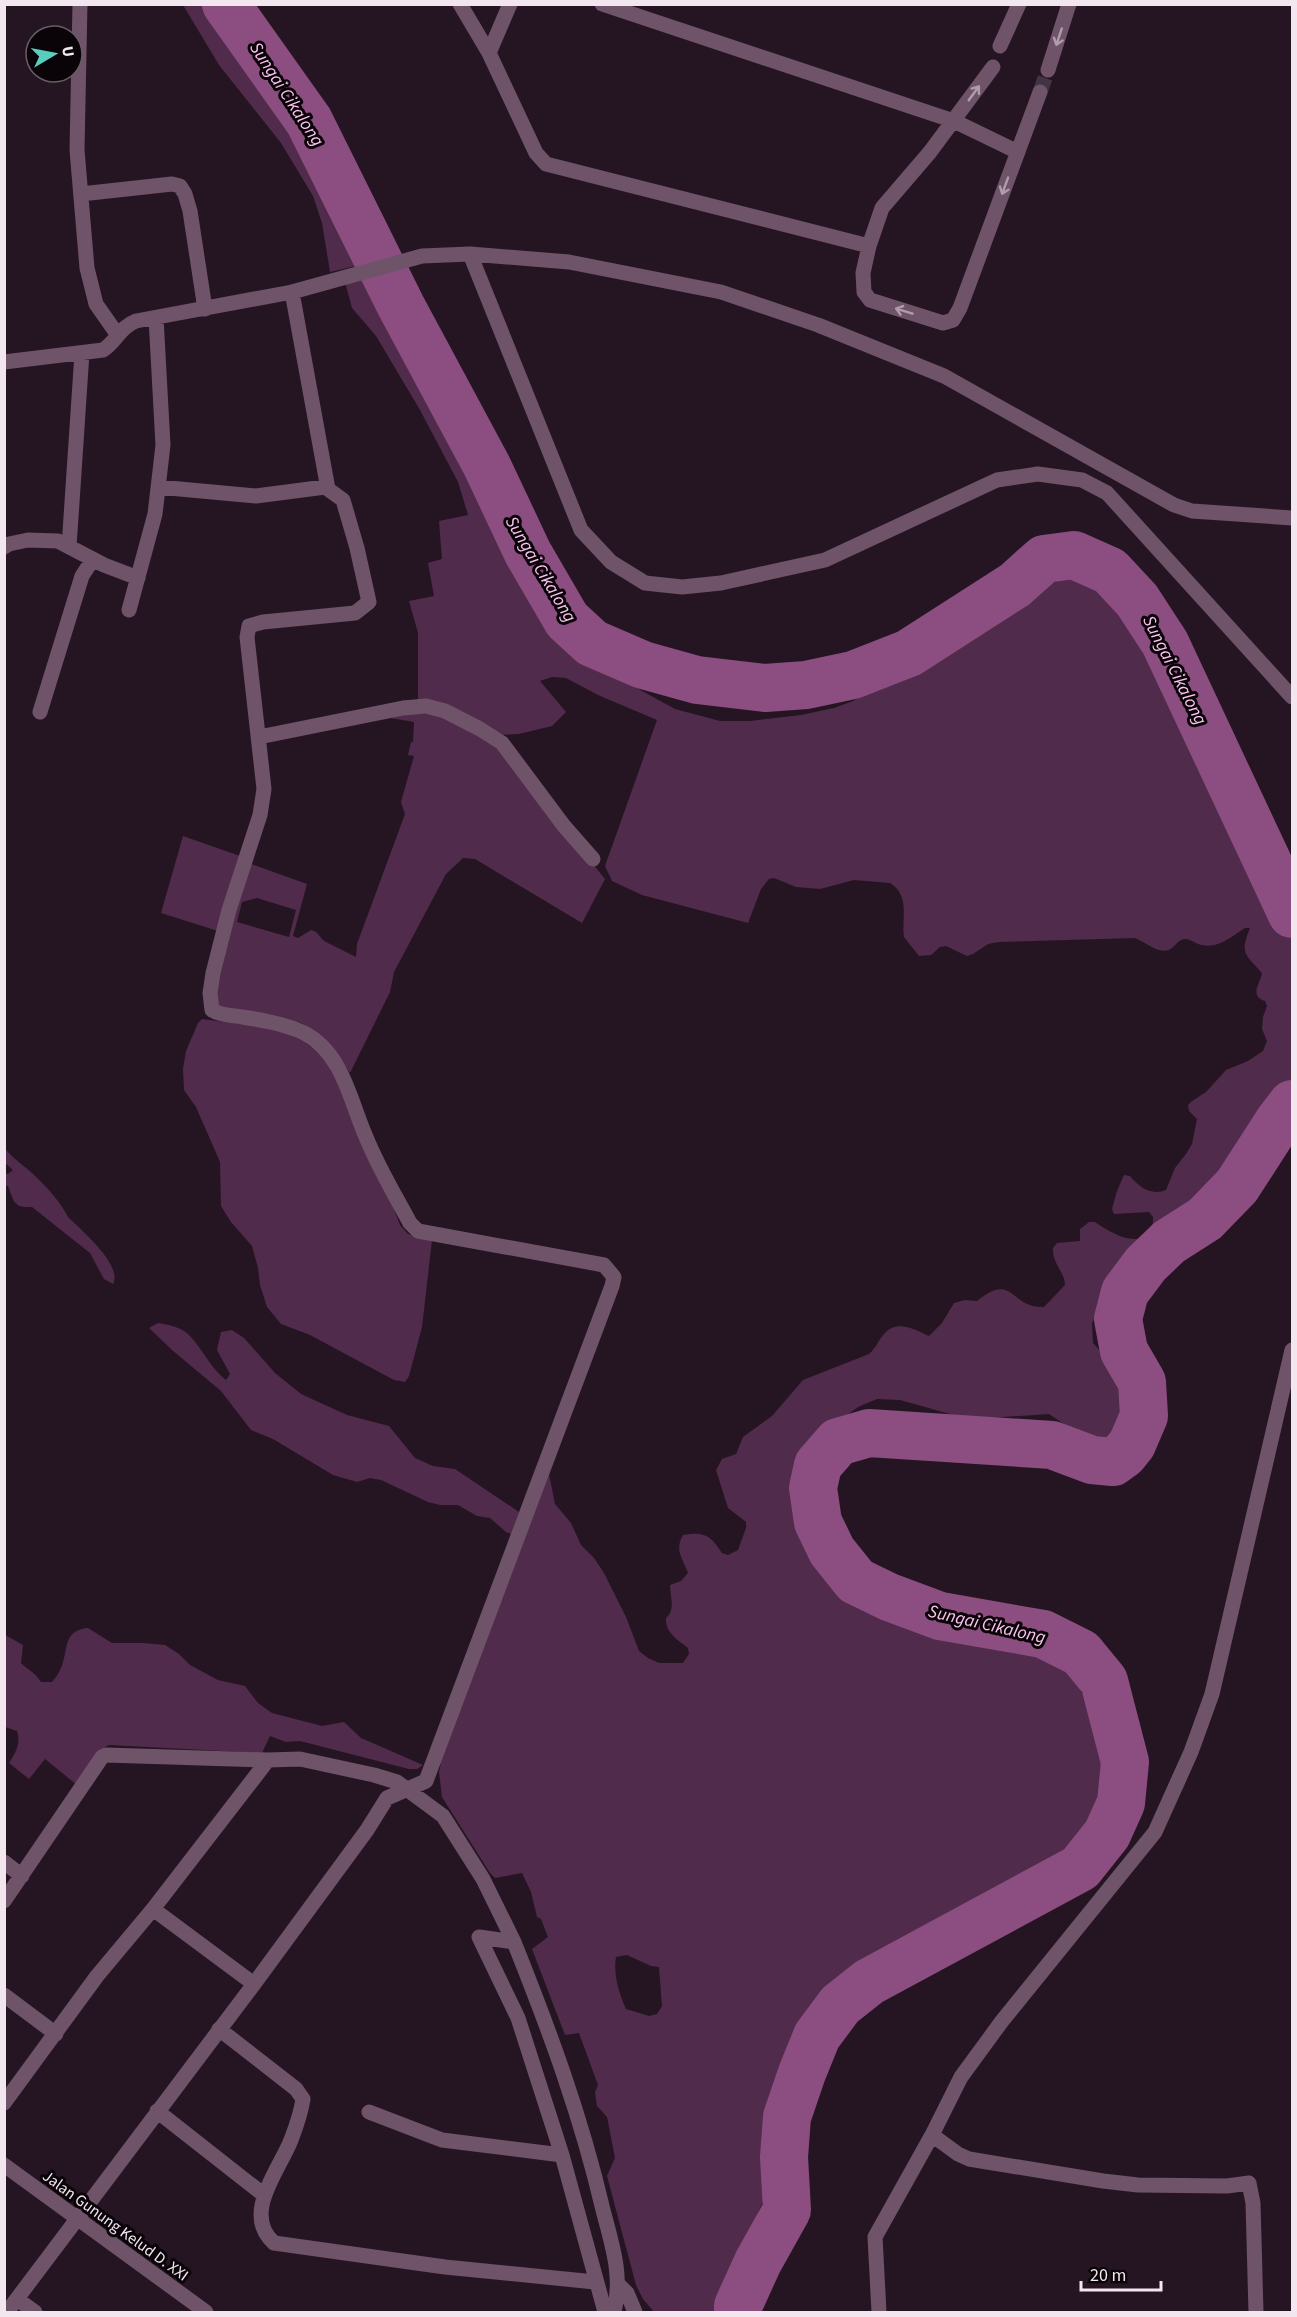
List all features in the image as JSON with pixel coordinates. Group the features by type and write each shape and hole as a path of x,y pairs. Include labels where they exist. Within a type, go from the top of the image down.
{"street":[{"path":"80,4 77,150 87,268 96,304 117,334"},
{"path":"459,4 489,53 536,153 546,164 869,246"},
{"path":"489,53 510,4"},
{"path":"602,4 954,121 1018,152"},
{"path":"1000,46 1020,4"},
{"path":"1048,70 1070,4"},
{"path":"993,67 954,121 882,208 869,246 863,273 864,292 870,300 943,323 953,320 960,308 1040,92"},
{"path":"81,194 172,184 180,186 190,211 205,309"},
{"path":"470,254 580,530 611,562 645,583 681,586 721,584 825,560 998,480 1038,474 1082,480 1107,493 1293,697"},
{"path":"5,359 103,350 109,346 125,325 136,321 292,292 422,256 470,254 569,262 721,292 818,326 944,376 1174,505 1192,511 1293,518"},
{"path":"292,292 328,489"},
{"path":"129,610 155,514 163,445 156,318"},
{"path":"69,547 82,353"},
{"path":"7,2313 76,2218 254,1984 367,1830 387,1797 426,1781 614,1276 604,1265 418,1231 410,1223 366,1138 344,1078 332,1057 307,1035 291,1028 218,1014 212,1010 210,993 213,973 229,910 260,815 264,789 248,637 249,626 263,622 355,613 369,602 343,500 328,489 316,487 256,496 158,487"},
{"path":"4,547 28,540 58,541 138,578"},
{"path":"40,712 82,576 93,559"},
{"path":"259,737 402,708 426,706 445,711 502,743 564,826 593,860"},
{"path":"879,2313 875,2237 961,2078 995,2031 1155,1832 1191,1752 1212,1694 1293,1350"},
{"path":"4,1901 67,1806 102,1757 106,1755 300,1759 374,1774 397,1782 406,1788 443,1816 483,1879 514,1942 560,2058 589,2148 617,2263 618,2284 614,2313"},
{"path":"4,2103 97,1976 153,1909 268,1760"},
{"path":"4,1862 22,1876"},
{"path":"153,1909 254,1984"},
{"path":"514,1942 479,1936 518,2018 562,2154 605,2313"},
{"path":"4,1995 56,2034"},
{"path":"219,2029 296,2089 303,2099 291,2141 264,2195 261,2211 263,2222 266,2233 273,2243 445,2267 595,2282"},
{"path":"157,2111 264,2195"},
{"path":"369,2112 442,2140 562,2154"},
{"path":"932,2135 969,2159 1103,2181 1167,2186 1227,2186 1249,2183 1253,2203 1256,2313"},
{"name":"Jalan Gunung Kelud D. XXI","path":"4,2165 206,2313"},
{"path":"618,2284 627,2293 635,2313"},
{"path":"17,2299 35,2313"}],"shaded area":[{"path":"183,5 207,5 296,130 340,210 373,262 330,272 322,223 313,196 281,143 219,65"},
{"path":"373,273 431,390 450,435 469,457 494,511 530,573 549,620 559,632 594,656 624,681 675,709 720,721 750,721 801,715 834,708 853,701 919,667 961,636 1012,604 1041,579 1060,570 1072,568 1086,571 1113,584 1138,619 1174,684 1222,807 1268,884 1292,938 1292,1091 1262,1122 1235,1177 1153,1244 1137,1253 1105,1298 1092,1323 1093,1343 1124,1371 1131,1394 1123,1436 1116,1449 1103,1455 1087,1446 1071,1429 1049,1414 987,1418 957,1416 900,1400 877,1399 858,1407 842,1419 818,1449 811,1463 804,1497 803,1521 817,1555 847,1583 880,1603 937,1625 982,1638 1049,1649 1069,1666 1094,1718 1104,1762 1103,1796 1095,1829 1072,1856 1048,1875 1008,1894 995,1906 943,1924 892,1949 868,1966 829,1988 801,2020 780,2065 772,2093 768,2131 774,2160 768,2190 758,2213 755,2237 746,2260 719,2297 713,2312 654,2312 643,2299 636,2285 607,2176 615,2158 607,2117 597,2106 595,2092 598,2085 579,2033 565,2035 532,1949 548,1937 541,1919 537,1917 531,1892 522,1873 495,1878 490,1873 442,1797 439,1772 442,1758 549,1474 555,1504 571,1523 581,1545 604,1573 626,1617 639,1651 659,1663 683,1663 689,1654 688,1648 676,1639 666,1623 672,1607 670,1585 681,1581 688,1573 679,1550 680,1541 683,1535 702,1534 711,1539 722,1553 728,1555 738,1550 746,1528 746,1522 728,1508 716,1470 722,1459 736,1454 743,1437 772,1416 803,1380 869,1354 889,1329 906,1327 929,1336 942,1323 954,1303 965,1300 977,1301 998,1289 1005,1290 1033,1306 1044,1307 1065,1285 1054,1259 1053,1248 1057,1243 1080,1241 1080,1229 1089,1222 1095,1222 1112,1233 1130,1239 1143,1238 1153,1223 1153,1217 1149,1212 1114,1214 1112,1209 1124,1175 1130,1176 1141,1187 1150,1191 1166,1190 1175,1168 1192,1144 1197,1119 1189,1111 1188,1105 1206,1092 1226,1070 1248,1061 1263,1051 1267,1041 1262,1029 1267,1006 1256,993 1262,973 1246,952 1245,943 1250,928 1245,928 1214,945 1202,945 1185,939 1164,951 1135,938 999,942 988,944 967,956 946,946 940,947 931,955 919,956 904,937 903,901 897,888 890,883 854,880 820,889 796,887 774,878 769,879 761,889 748,923 642,895 612,881 605,866 657,720 598,695 566,678 552,677 540,681 566,712 552,726 519,734 498,735 418,704 418,633 409,601 434,596 428,563 442,559 439,521 468,515 458,482 420,410 376,336 352,308 345,282","holes":["627,1955 651,1966 659,1967 662,2006 657,2014 649,2016 626,2009 617,1983 616,1957"]},
{"path":"409,712 443,715 494,742 605,879 582,923 475,859 463,858 446,874 394,972 390,992 350,1073 331,1045 301,1023 220,1009 214,992 229,923 251,864 307,884 293,936 298,938 311,930 324,941 356,957 357,944 405,814 401,802 414,756 408,755 411,742 413,742 414,722 385,717","holes":["257,898 296,910 289,937 237,922 242,902"]},
{"path":"183,836 240,856 218,931 161,913"},
{"path":"202,1019 277,1029 301,1040 324,1056 386,1188 400,1225 408,1234 432,1240 422,1327 409,1376 405,1382 394,1380 310,1335 281,1324 267,1307 252,1246 231,1222 221,1206 220,1162 196,1107 184,1090 183,1069 186,1051"},
{"path":"4,1147 47,1188 68,1217 107,1258 112,1267 113,1284 104,1279 90,1253 32,1207 15,1203 8,1186 5,1185 5,1173 8,1174 13,1170 5,1163"},
{"path":"158,1323 186,1332 215,1370 226,1380 230,1374 217,1350 221,1332 232,1330 244,1338 275,1373 301,1394 347,1415 389,1426 415,1458 433,1466 455,1469 519,1512 511,1534 490,1518 477,1516 458,1505 428,1502 381,1480 370,1478 357,1482 333,1475 273,1439 251,1430 221,1391 149,1328"},
{"path":"88,1628 112,1643 165,1645 190,1665 218,1680 245,1686 258,1703 272,1713 322,1726 344,1722 361,1738 423,1765 417,1769 409,1769 300,1741 286,1742 270,1736 262,1753 109,1745 105,1747 77,1785 45,1759 29,1779 9,1763 16,1751 18,1740 17,1731 5,1727 5,1635 23,1645 21,1663 41,1682 52,1682 59,1673 68,1641 72,1635 78,1630"}],"waterway":[{"name":"Sungai Cikalong","path":"226,4 309,121 401,306 487,466 528,553 567,620 592,643 643,665 697,680 765,688 806,685 853,675 909,653 1015,585 1044,559 1074,555 1110,571 1137,600 1165,643 1292,914"},
{"name":"Sungai Cikalong","path":"738,2312 738,2306 758,2262 787,2210 784,2157 787,2117 817,2036 840,2005 869,1982 1080,1868 1107,1834 1121,1803 1125,1762 1104,1681 1081,1653 1043,1634 940,1616 889,1597 856,1581 832,1551 818,1522 813,1488 818,1465 838,1442 869,1433 1052,1445 1092,1460 1113,1462 1124,1454 1132,1444 1144,1416 1142,1382 1124,1351 1118,1319 1125,1292 1146,1264 1169,1242 1205,1219 1237,1186 1292,1104"}],"tunnel":[{"path":"1040,92 1048,70"}]}
